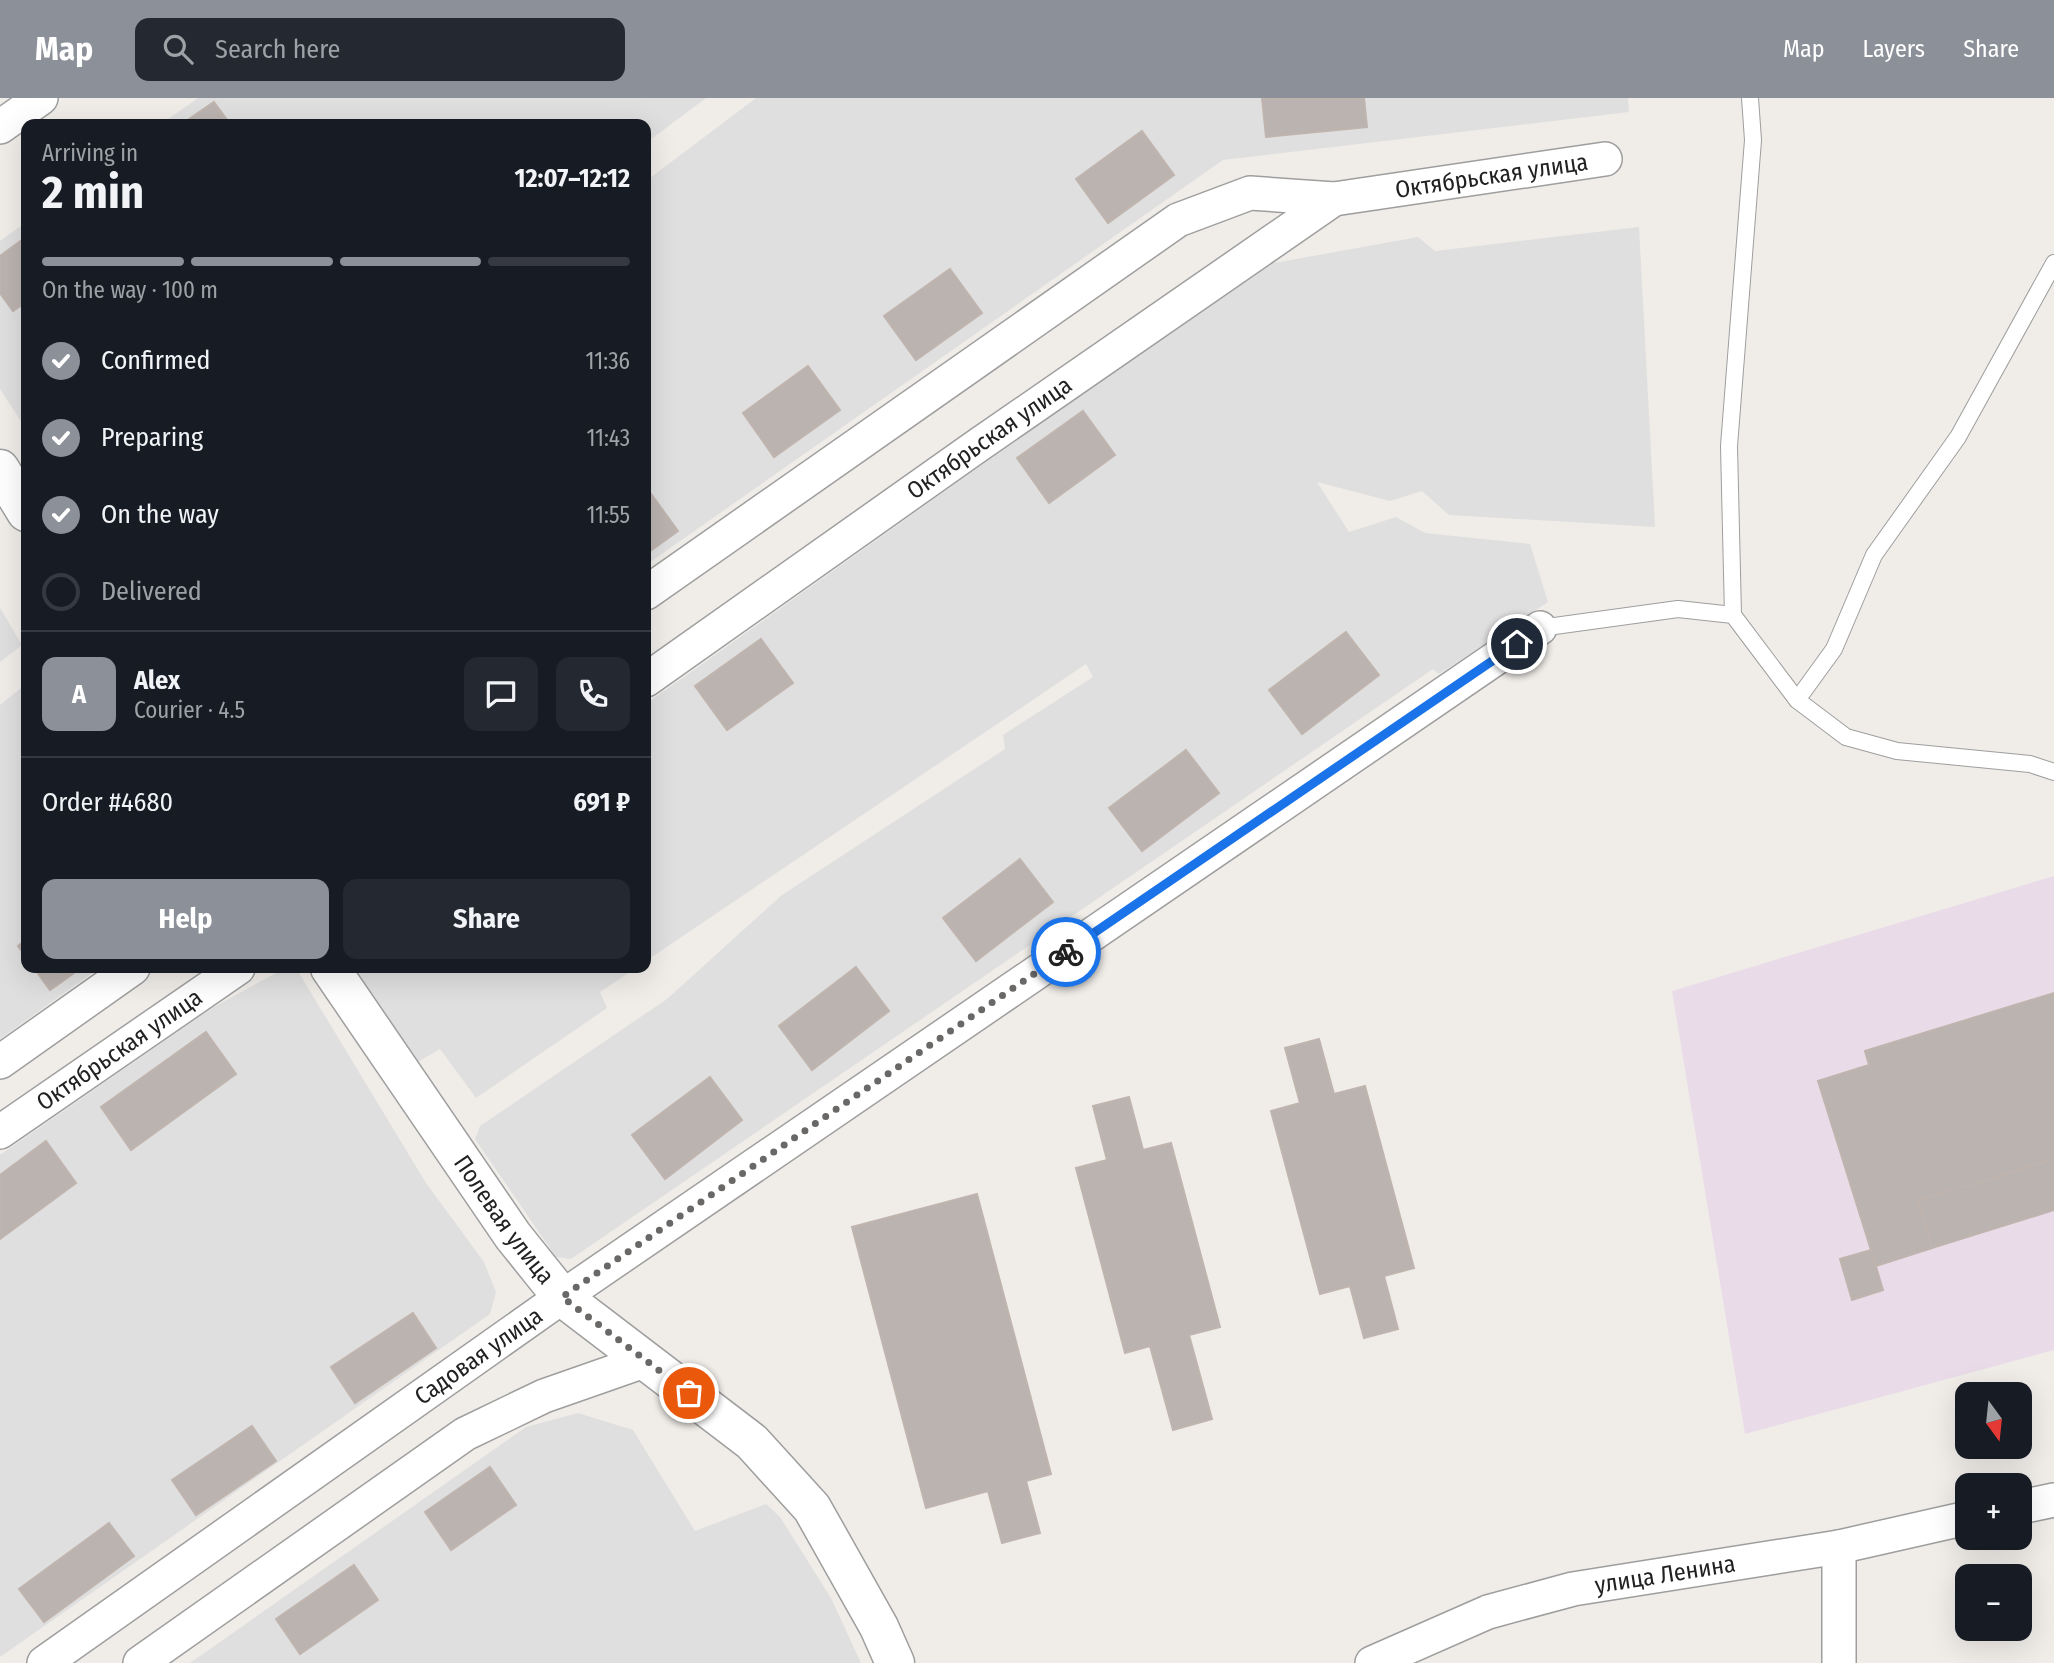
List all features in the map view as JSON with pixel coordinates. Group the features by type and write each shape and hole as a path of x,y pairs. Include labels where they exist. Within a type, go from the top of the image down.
{"street":[{"path":"0,127 41,98"},
{"name":"Октябрьская улица","path":"651,589 1178,220 1250,193 1334,199 1605,159"},
{"name":"Октябрьская улица","path":"651,676 1334,199"},
{"path":"0,469 21,504"},
{"name":"Садовая улица","path":"44,1663 562,1297 1540,628"},
{"path":"0,1062 126,973"},
{"name":"Октябрьская улица","path":"0,1132 231,973"},
{"name":"Полевая улица","path":"333,973 513,1236 562,1297 752,1441 813,1508 879,1627 895,1663"},
{"path":"140,1663 466,1434 544,1396 648,1360"},
{"path":"2032,1505 2054,1500"},
{"name":"улица Ленина","path":"1372,1663 1488,1612 1573,1589 1839,1547 1955,1521"},
{"path":"1839,1547 1839,1663"}],"lane":[{"path":"1750,98 1753,140 1729,446 1733,615 1797,700 1846,737 1897,751 2030,764 2054,772"},
{"path":"1797,700 1834,649 1874,555 1958,437 2054,263"},
{"path":"1540,628 1678,609 1733,615"}],"shaded area":[{"path":"198,98 706,98 651,139 651,119 168,119"},
{"path":"756,98 1628,98 1629,112 1223,160 651,561 651,177"},
{"path":"21,226 21,421 0,389 0,241"},
{"path":"1639,227 1655,527 1449,515 1422,491 1390,501 1317,482 1349,532 1396,517 1425,533 1530,544 1548,602 1439,674 1433,669 571,1259 556,1257 475,1139 480,1126 667,999 782,895 1005,749 1003,735 1093,677 1086,664 651,958 651,700 1263,265 1418,237 1435,251"},
{"path":"0,608 21,646 0,662"},
{"path":"21,688 21,973 92,973 0,1039 0,705"},
{"path":"2054,876 2054,1350 1745,1434 1672,991"},
{"path":"276,973 299,973 426,1183 484,1262 496,1292 490,1314 0,1657 0,1155 212,1008"},
{"path":"358,973 628,973 600,992 607,1008 476,1098 440,1049 416,1063"},
{"path":"578,1413 633,1430 695,1531 766,1504 780,1517 831,1598 861,1663 190,1663 526,1427"}],"building":[{"path":"1262,98 1364,98 1367,127 1266,137"},
{"path":"214,102 226,119 189,119"},
{"path":"1142,131 1174,175 1108,223 1076,179"},
{"path":"21,241 21,305 13,311 0,293 0,256"},
{"path":"950,269 982,313 916,360 884,316"},
{"path":"808,366 840,410 774,457 743,413"},
{"path":"1083,411 1115,455 1049,503 1017,458"},
{"path":"651,494 678,531 651,550"},
{"path":"1346,632 1379,675 1302,734 1269,690"},
{"path":"761,639 793,683 727,730 695,686"},
{"path":"1186,750 1219,793 1142,851 1109,808"},
{"path":"1020,859 1053,902 976,961 943,918"},
{"path":"856,967 889,1011 812,1070 779,1026"},
{"path":"38,973 74,973 50,990"},
{"path":"2054,993 2054,1159 1918,1201 1932,1248 1876,1266 1818,1081 1869,1065 1865,1051"},
{"path":"206,1032 236,1074 131,1150 101,1107"},
{"path":"1319,1039 1334,1094 1365,1086 1414,1268 1384,1276 1398,1329 1364,1338 1350,1286 1320,1294 1271,1111 1300,1103 1285,1048"},
{"path":"710,1077 742,1120 665,1179 632,1135"},
{"path":"1129,1097 1143,1150 1171,1143 1220,1327 1189,1335 1212,1419 1173,1430 1150,1346 1125,1353 1076,1168 1107,1160 1093,1106"},
{"path":"46,1141 76,1183 0,1239 0,1175"},
{"path":"2054,1159 2054,1210 1932,1248 1918,1201"},
{"path":"977,1194 1051,1474 1026,1481 1040,1533 1002,1543 988,1491 926,1508 852,1227"},
{"path":"1871,1250 1883,1290 1852,1300 1840,1259"},
{"path":"413,1313 436,1348 355,1403 331,1367"},
{"path":"252,1426 276,1461 196,1515 172,1480"},
{"path":"490,1467 516,1505 451,1550 425,1512"},
{"path":"109,1523 134,1556 44,1622 19,1589"},
{"path":"354,1565 378,1600 300,1654 276,1619"}],"way so far":[{"path":"689,1393 562,1297 1066,952"}],"route":[{"path":"1066,952 1517,644"}]}
